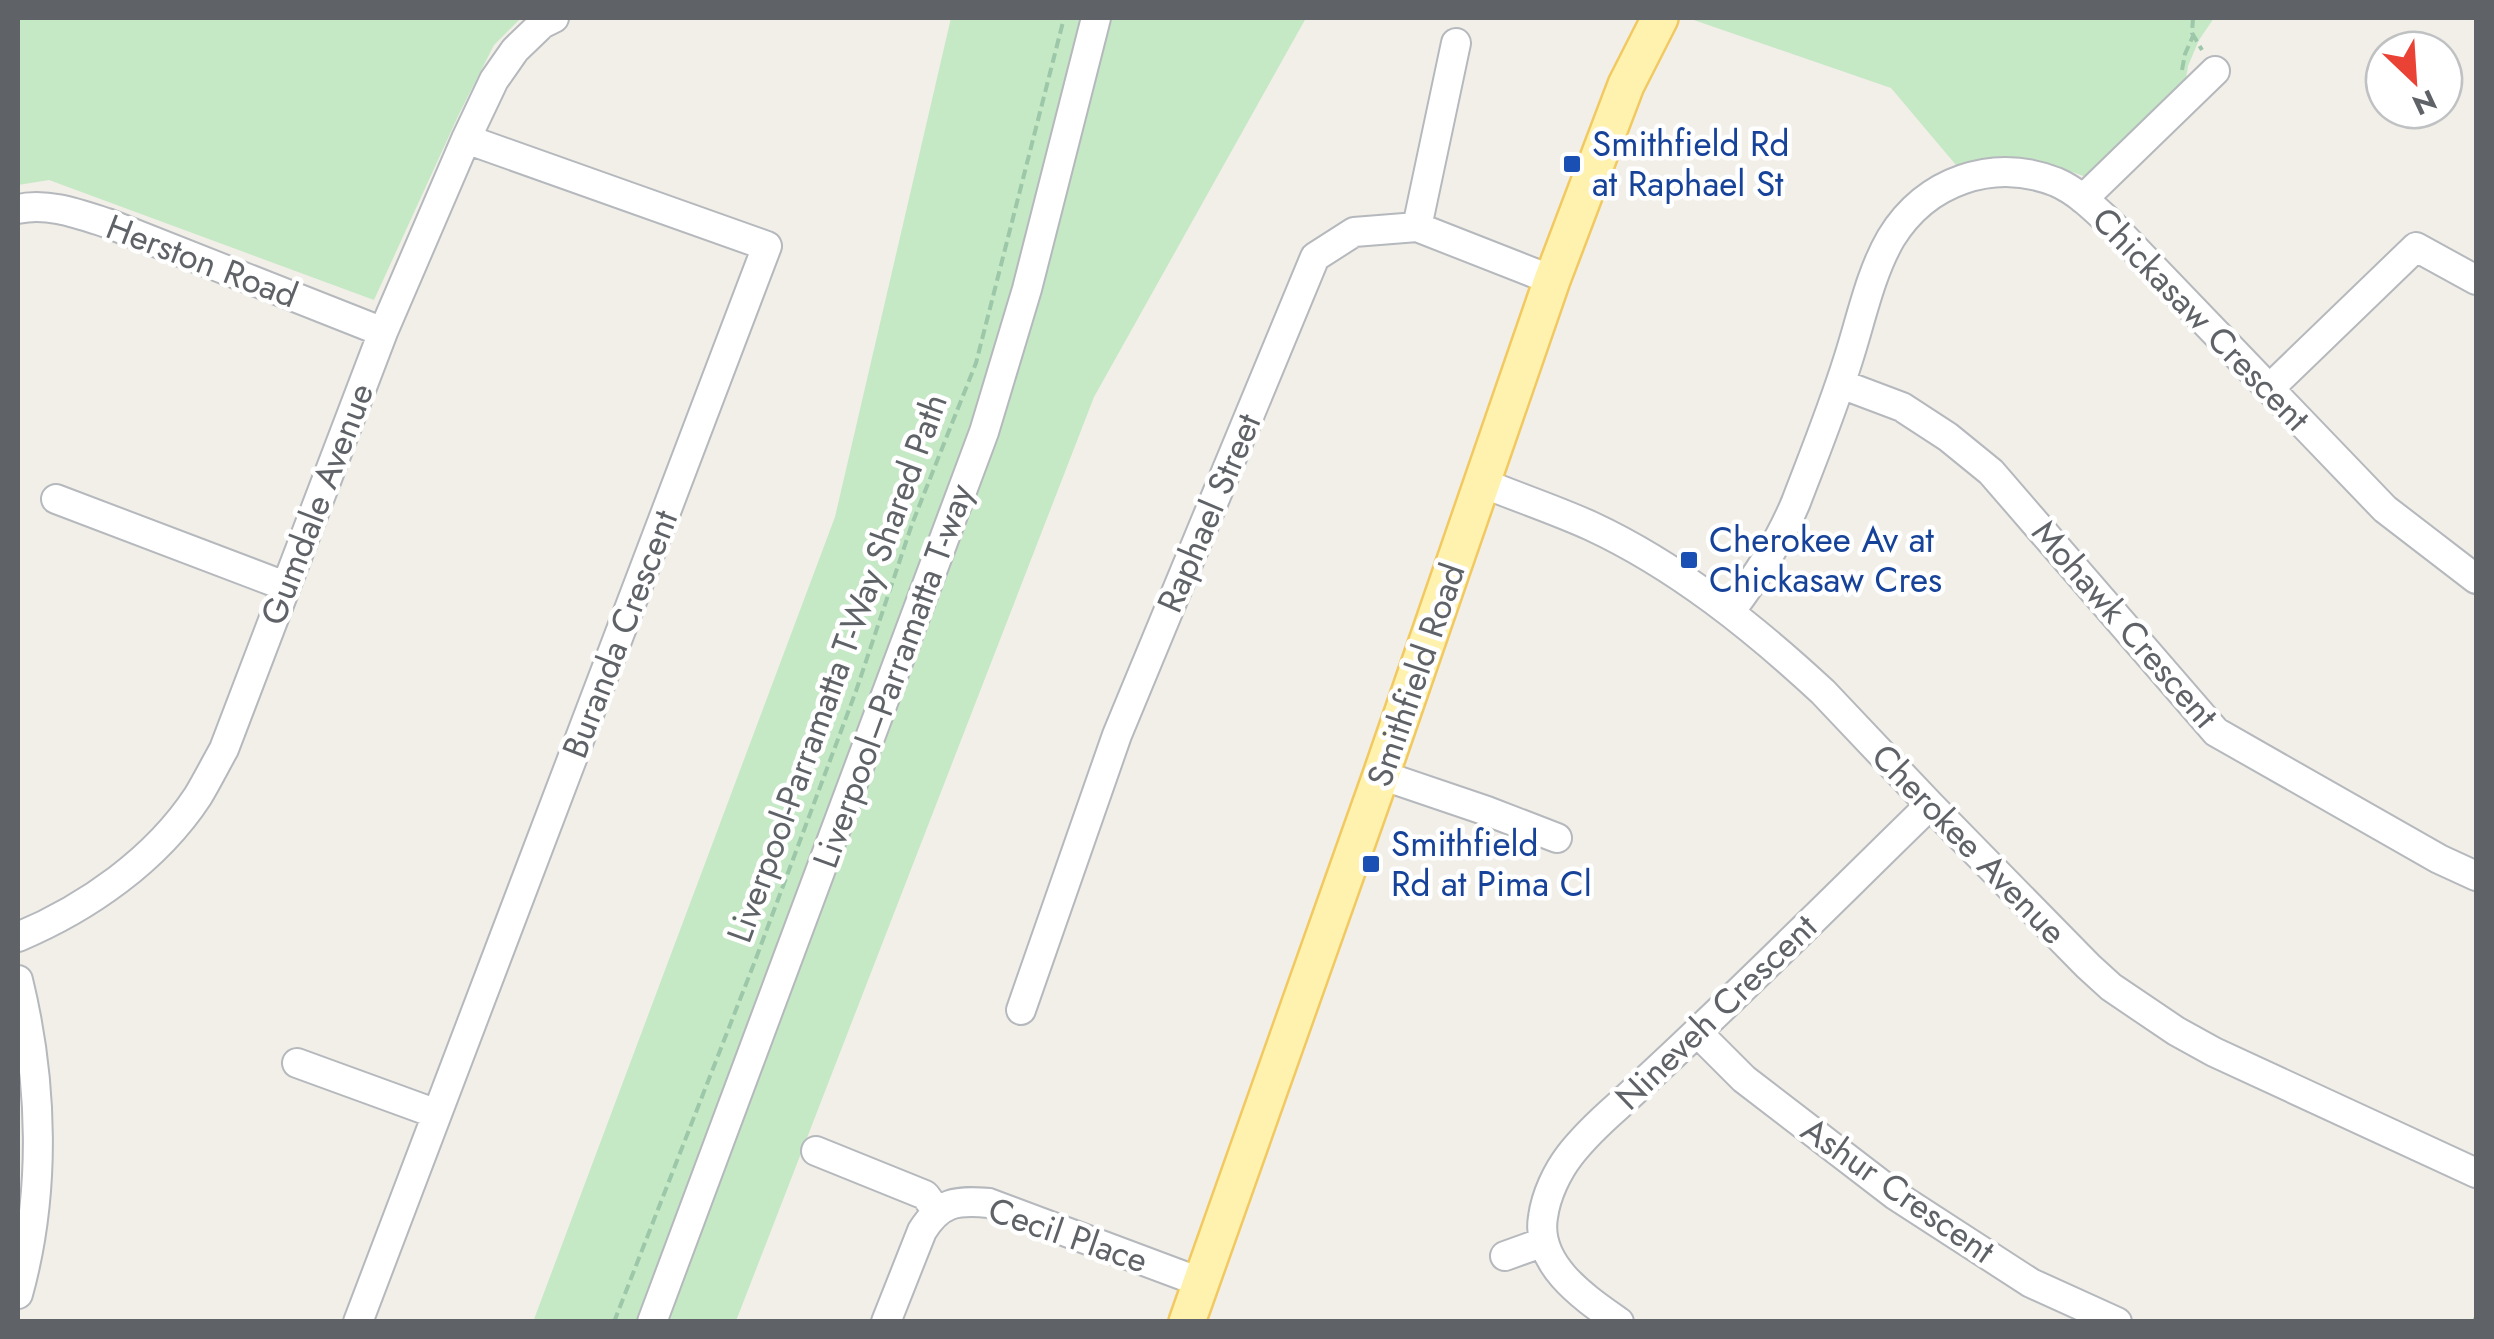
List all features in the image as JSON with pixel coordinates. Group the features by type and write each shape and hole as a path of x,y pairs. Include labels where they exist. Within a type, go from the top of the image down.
{"main road":[{"name":"Smithfield Road","path":"1626,85 1638,18"},
{"name":"Smithfield Road","path":"1187,1322 1552,280 1626,85 1660,18"}],"street":[{"name":"Gumdale Avenue","path":"18,937 121,878 164,840 197,798 224,749 383,332 466,138 494,80 515,50 554,18"},
{"name":"Liverpool–Parramatta T-way","path":"652,1322 984,432 1027,289 1096,18"},
{"path":"1417,227 1456,43"},
{"path":"2083,199 2214,70"},
{"name":"Buranda Crescent","path":"358,1322 768,246 466,138"},
{"name":"Chickasaw Crescent","path":"1730,612 1764,567 1794,507 1841,384 1878,265 1892,236 1934,192 1965,177 2011,172 2056,182 2110,222 2385,509 2476,579"},
{"name":"Herston Road","path":"18,209 61,210 107,223 383,332"},
{"name":"Raphael Street","path":"1021,1010 1116,735 1315,256 1354,232 1417,227 1552,280"},
{"path":"2270,388 2416,247 2476,280"},
{"name":"Mohawk Crescent","path":"1841,384 1902,406 1948,436 1990,472 2216,732 2439,859 2476,876"},
{"name":"Cherokee Avenue","path":"1483,483 1608,535 1730,612 1823,692 2088,966 2138,1006 2214,1052 2476,1173"},
{"path":"56,499 285,586"},
{"path":"1381,776 1557,838"},
{"name":"Nineveh Crescent","path":"1544,1242 1542,1219 1553,1184 1570,1155 1930,805"},
{"path":"18,980 33,1063 37,1147 32,1221 18,1294"},
{"name":"Ashur Crescent","path":"1697,1032 1744,1079 1895,1194 2032,1283 2117,1322"},
{"path":"297,1064 437,1114"},
{"path":"816,1151 925,1195 937,1211"},
{"name":"Cecil Place","path":"886,1322 922,1232 937,1211 965,1201 989,1203 1200,1282"},
{"path":"1505,1256 1544,1242 1566,1279 1618,1322"}],"path":[{"name":"Liverpool-Parramatta T-Way Shared Path","path":"614,1322 755,962 856,691 912,524 976,363 1064,18"},
{"path":"2193,18 2194,36 2214,70"}],"green space":[{"path":"18,18 521,18 494,45 374,300 49,180 18,185"},
{"path":"951,18 1306,18 1094,397 736,1321 533,1322 835,517"},
{"path":"1688,18 2214,18 2188,66 2184,90 2086,177 2022,160 1956,165 1891,88"}],"place":[{"name":"Smithfield Rd at Raphael St","path":"1572,164"},
{"name":"Cherokee Av at Chickasaw Cres","path":"1689,560"},
{"name":"Smithfield Rd at Pima Cl","path":"1371,864"}]}
